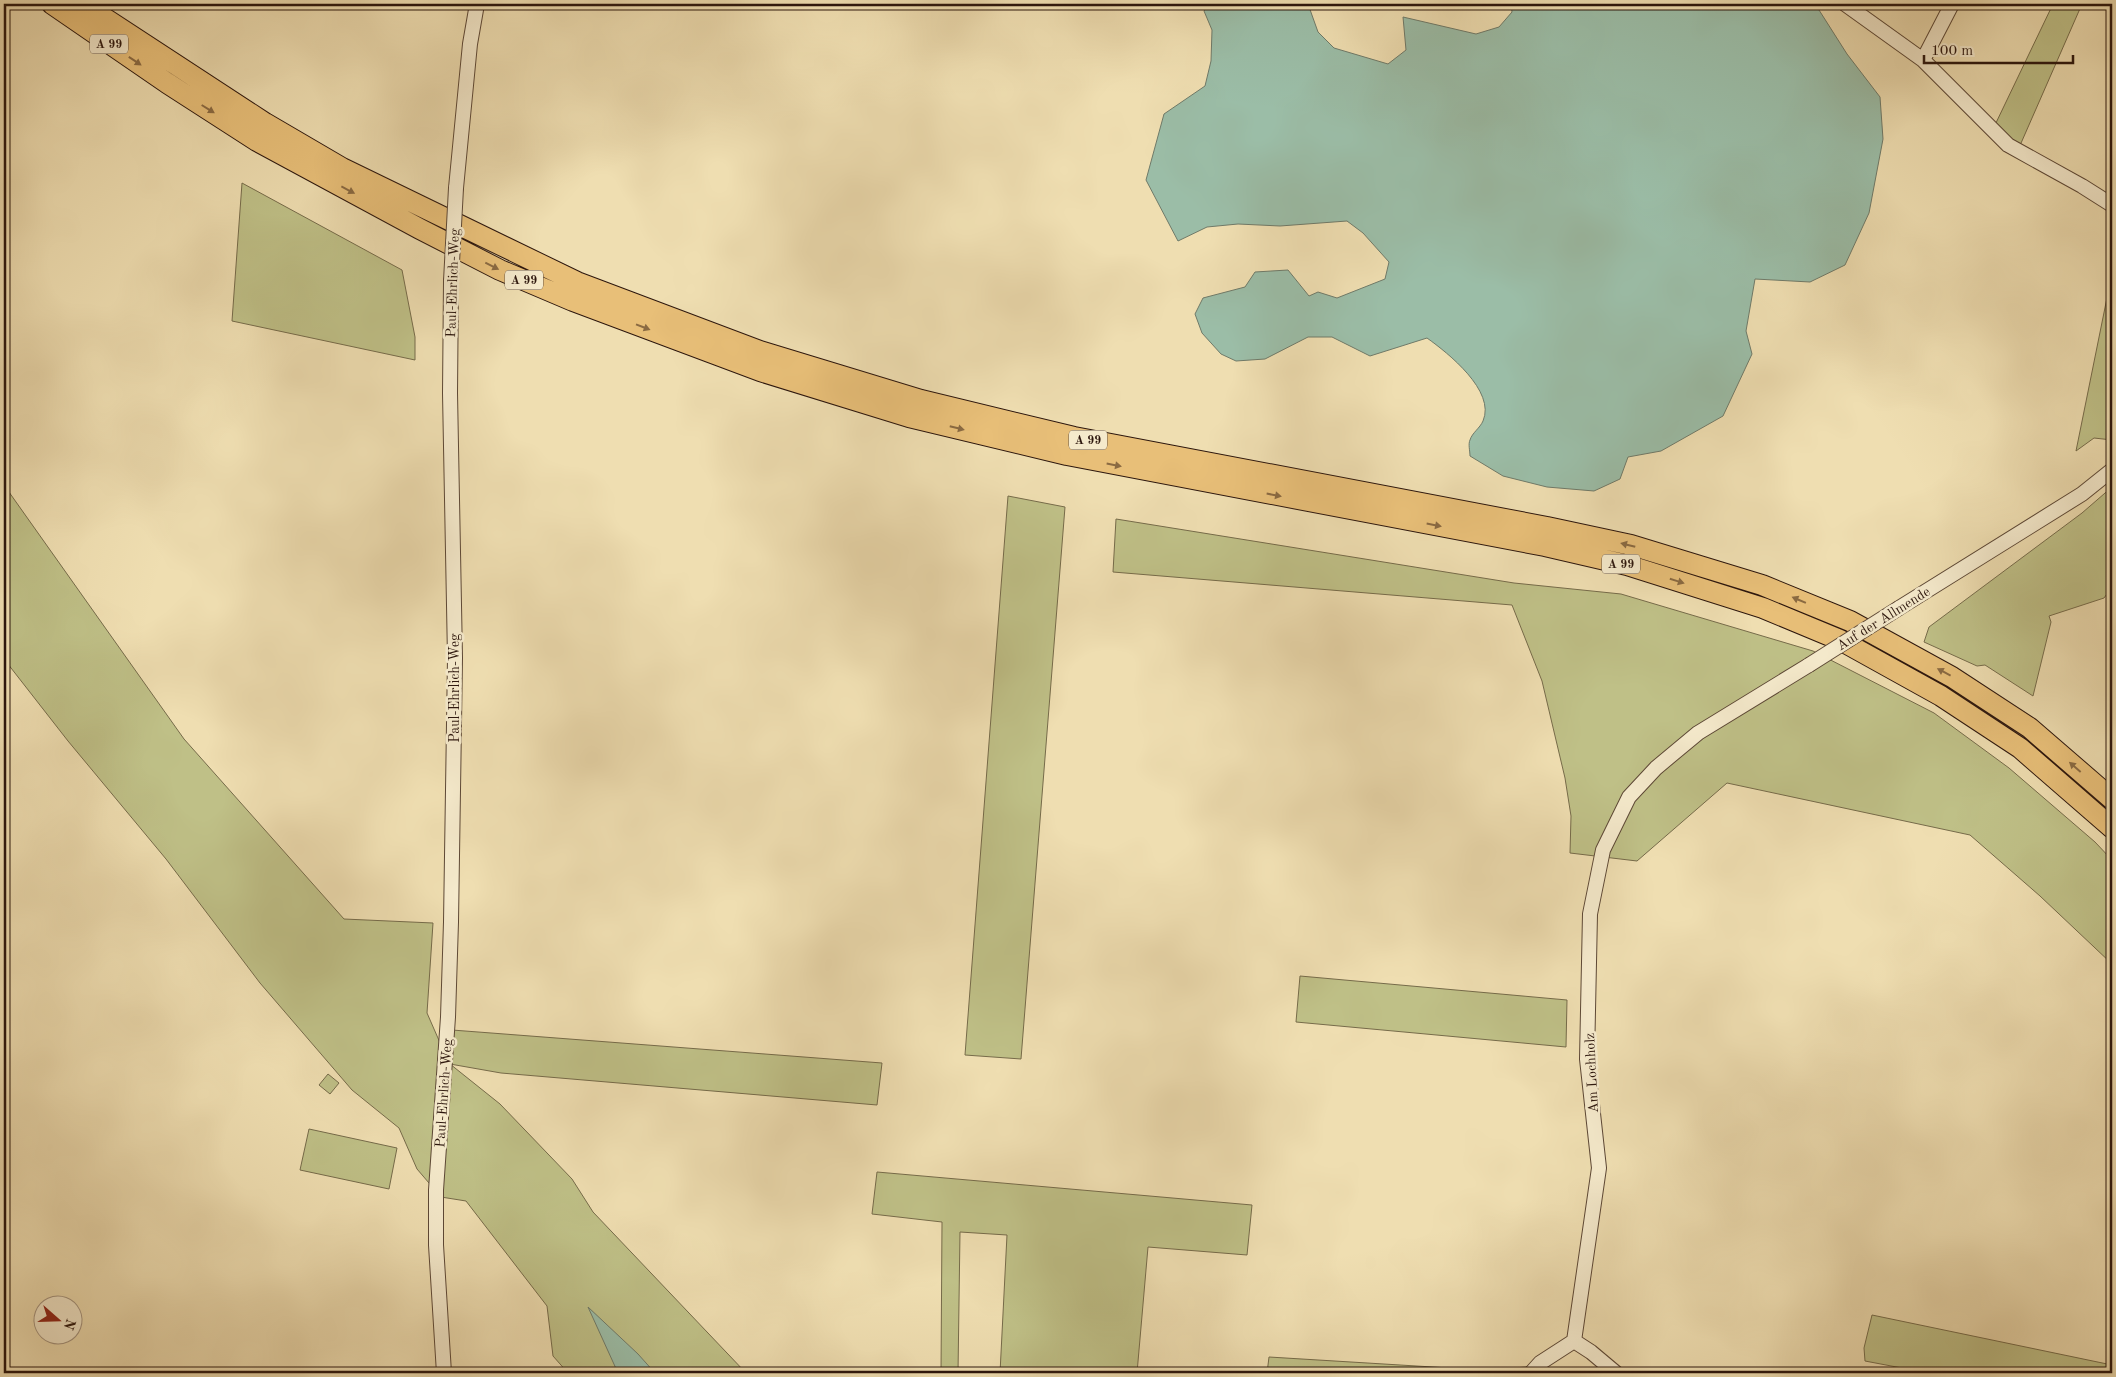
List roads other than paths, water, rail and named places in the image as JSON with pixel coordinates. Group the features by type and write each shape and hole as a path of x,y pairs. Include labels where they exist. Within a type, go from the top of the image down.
{"highway":[{"name":"A 99","path":"52,4 167,83 257,141 500,270 573,301 760,371 909,417 1066,456 1545,546 1627,565 1763,608 1840,640 1942,696 2020,748 2112,828"},
{"name":"A 99","path":"83,4 265,123 342,168 576,282 760,351 921,400 1074,437 1557,529 1631,545 1762,585 1850,621 1952,677 2030,728 2112,799"}],"street":[{"name":"Paul-Ehrlich-Weg","path":"444,1373 436,1245 436,1200 448,1017 451,922 455,658 450,393 451,281 456,188 470,44 477,4"},
{"path":"1845,4 1923,60 2008,145 2112,205"},
{"path":"1923,60 1952,4"},
{"name":"Auf der Allmende","path":"1656,768 1698,733 2082,494 2112,470"},
{"name":"Am Lochholz","path":"1574,1341 1599,1168 1587,1059 1590,914 1603,850 1629,797 1656,768"},
{"path":"1530,1373 1574,1341 1616,1373"}]}
